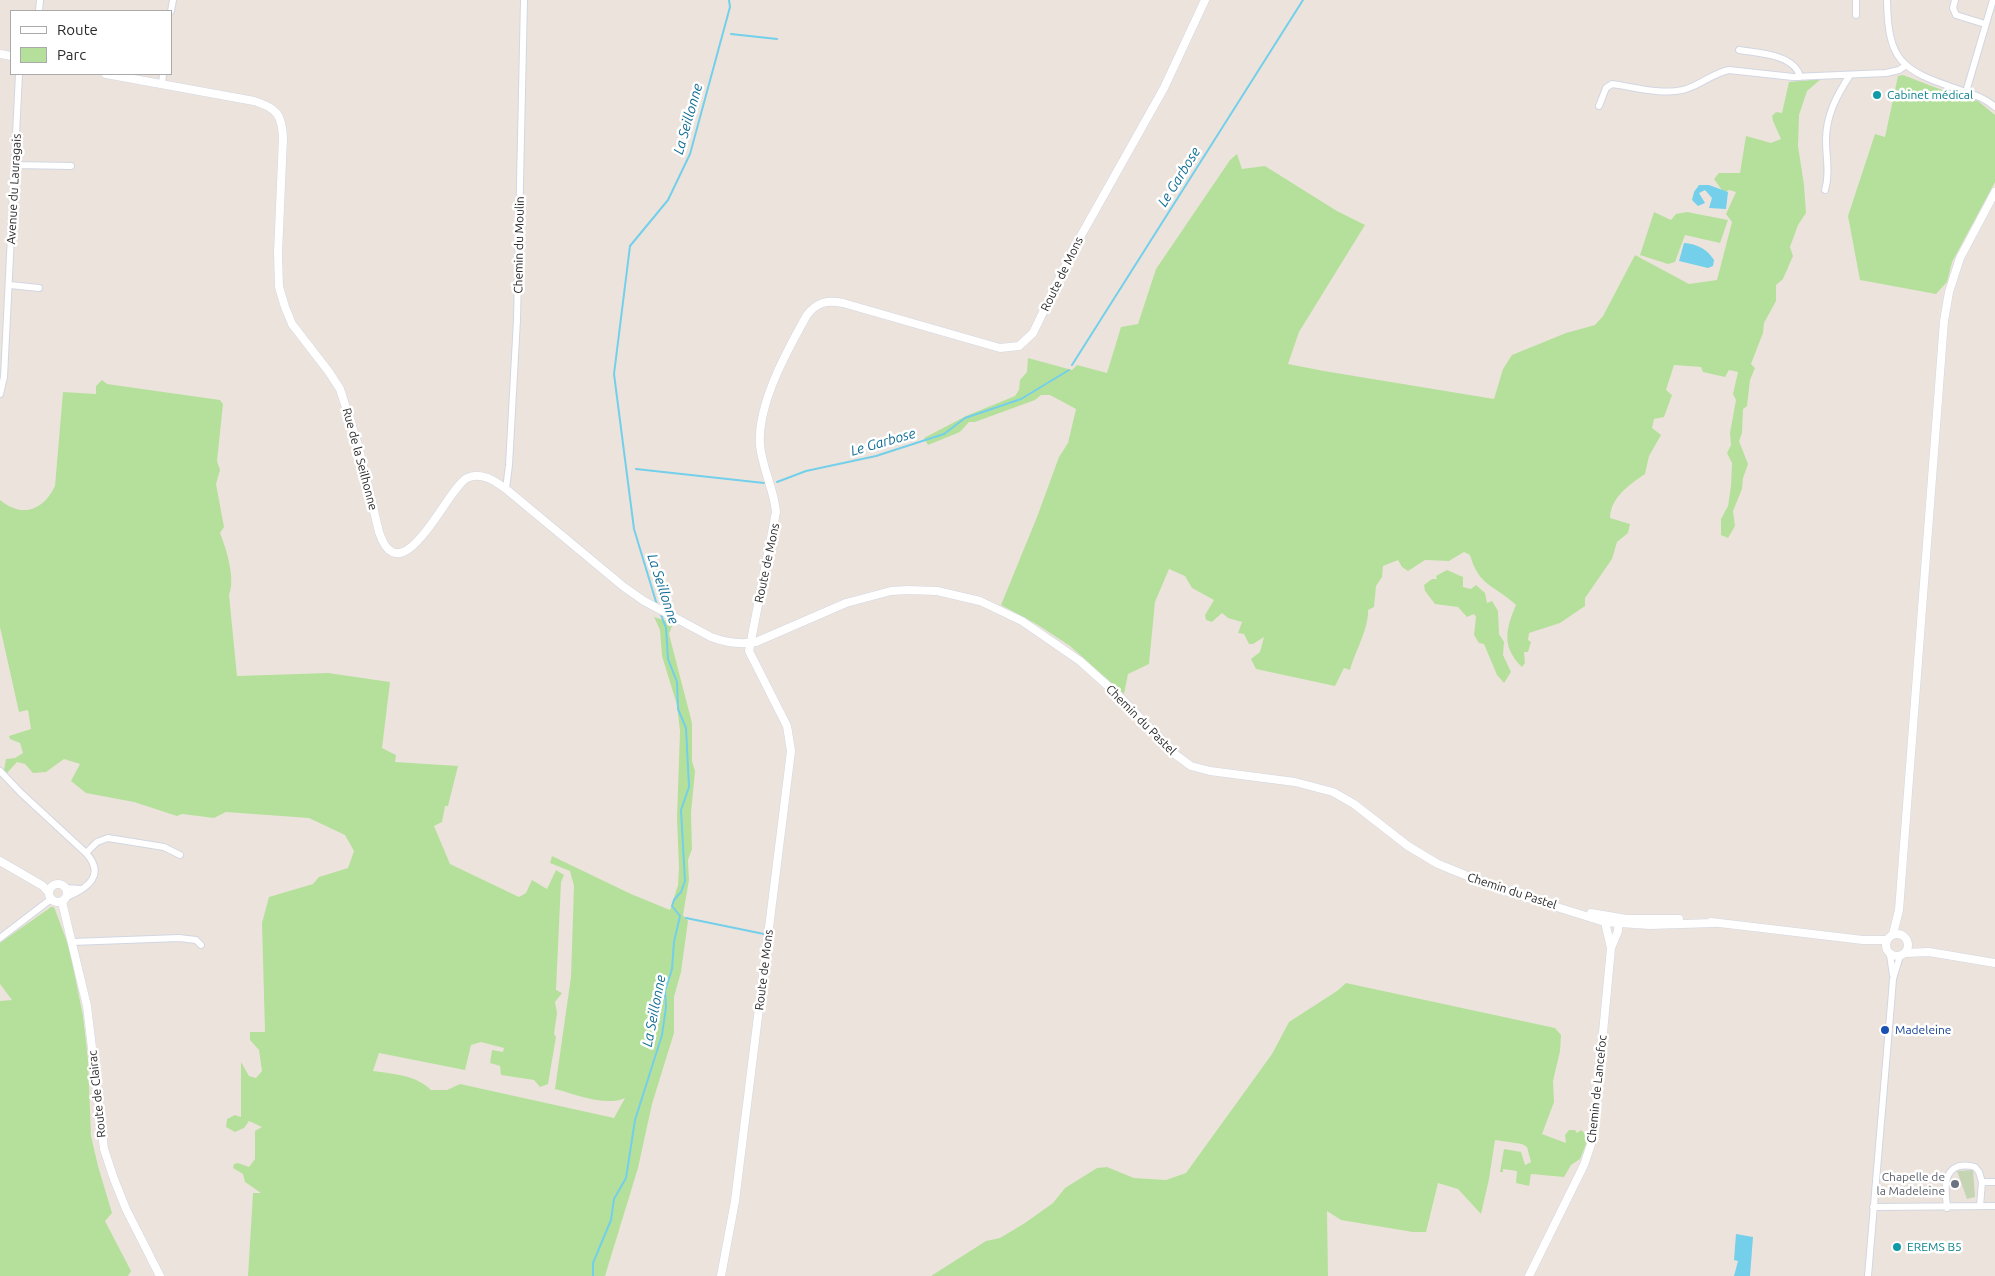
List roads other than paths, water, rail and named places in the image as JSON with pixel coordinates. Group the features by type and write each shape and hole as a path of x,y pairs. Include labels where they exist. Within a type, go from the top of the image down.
{"street":[{"name":"Chemin du Moulin","path":"506,489 510,465 517,311 524,0"},
{"name":"Route de Mons","path":"721,1276 737,1182 791,751 787,726 749,651 776,512 774,494 760,444 761,426 767,402 807,314 818,304 832,300 993,347 1006,349 1024,342 1033,333 1074,248 1157,102 1206,0"},
{"path":"1856,0 1856,15"},
{"path":"1887,0 1887,25 1890,40 1894,50 1905,66 1918,74 1982,97 1995,107"},
{"path":"1956,0 1953,8 1956,15 1985,24"},
{"path":"1966,92 1993,0"},
{"path":"1738,50 1779,58 1796,68 1800,77"},
{"path":"1599,106 1606,88 1612,84 1658,91 1680,90 1702,82 1719,72 1729,70 1800,77 1892,72 1905,66"},
{"name":"Avenue du Lauragais","path":"0,394 4,377 10,285 19,75"},
{"name":"Rue de la Seilhonne","path":"112,75 262,104 274,110 282,121 283,138 278,238 279,287 292,324 330,372 340,389 358,445 379,532 385,546 400,552 411,548 422,537 456,488 467,478 487,477 506,489 624,587 644,601 712,638 724,642 750,643"},
{"path":"162,84 164,75"},
{"path":"1825,190 1828,174 1826,139 1829,118 1838,96 1850,75"},
{"path":"15,165 71,166"},
{"path":"1868,1276 1893,979 1889,944 1899,910 1944,321 1949,292 1960,258 1995,192"},
{"path":"10,285 39,288"},
{"name":"Chemin du Pastel","path":"750,643 766,638 846,603 891,591 943,592 980,601 1028,625 1080,661 1119,696 1176,755 1191,766 1210,771 1295,782 1333,792 1354,804 1390,833 1438,864 1502,890 1562,908 1619,921 1650,925 1714,923 1889,944 1902,955 1929,952"},
{"path":"0,771 86,853 92,861 95,872 92,881 86,887 65,900 56,902 43,886 0,861"},
{"path":"86,853 97,842 108,838 164,847 180,855"},
{"path":"0,938 61,884 66,888 74,890 86,887"},
{"name":"Route de Clairac","path":"66,888 65,900 72,942 90,1031 104,1149 126,1209 160,1276"},
{"path":"1899,910 1903,935 1908,944 1929,952 1995,963"},
{"name":"Chemin de Lancefoc","path":"1529,1276 1584,1165 1593,1138 1611,948 1606,919"},
{"name":"Chemin de Lancefoc","path":"1611,948 1618,931 1619,921"},
{"name":"Chemin du Pastel","path":"1889,944 1903,935"},
{"path":"72,942 179,938 196,940 201,945"},
{"path":"1893,979 1908,944"},
{"path":"1947,1208 1946,1182 1948,1174 1964,1165 1972,1165 1979,1172 1982,1182 1980,1206"},
{"path":"1982,1182 1995,1182"},
{"path":"1873,1208 1995,1206"}],"water":[{"path":"1699,185 1709,185 1728,192 1726,209 1709,208 1712,198 1705,190 1699,193 1705,203 1698,206 1692,200 1694,192"},
{"path":"1684,243 1705,250 1714,260 1713,266 1708,268 1679,261"},
{"path":"1736,1234 1753,1237 1750,1276 1734,1276 1738,1261 1734,1260"}],"waterway":[{"name":"La Seillonne","path":"657,605 634,529 614,374 630,246 668,200 690,154 730,7 729,0"},
{"name":"Le Garbose","path":"1072,365 1303,0"},
{"path":"731,34 777,39"},
{"name":"Le Garbose","path":"777,482 806,471 876,456 944,434 965,418 1021,399 1069,370"},
{"name":"Le Garbose","path":"636,469 764,483"},
{"name":"La Seillonne","path":"593,1276 593,1263 611,1220 614,1199 626,1178 635,1120 662,1035 666,1007 665,991 672,969 674,942 680,916 672,906 674,900 681,892 685,881 681,810 689,787 686,728 678,709 677,682 668,659 666,628 660,612"},
{"path":"686,918 764,934"}],"place":[{"name":"Cabinet médical","path":"1877,95"},
{"name":"Madeleine","path":"1885,1030"},
{"name":"Chapelle de la Madeleine","path":"1955,1184"},
{"name":"EREMS B5","path":"1897,1247"}]}
